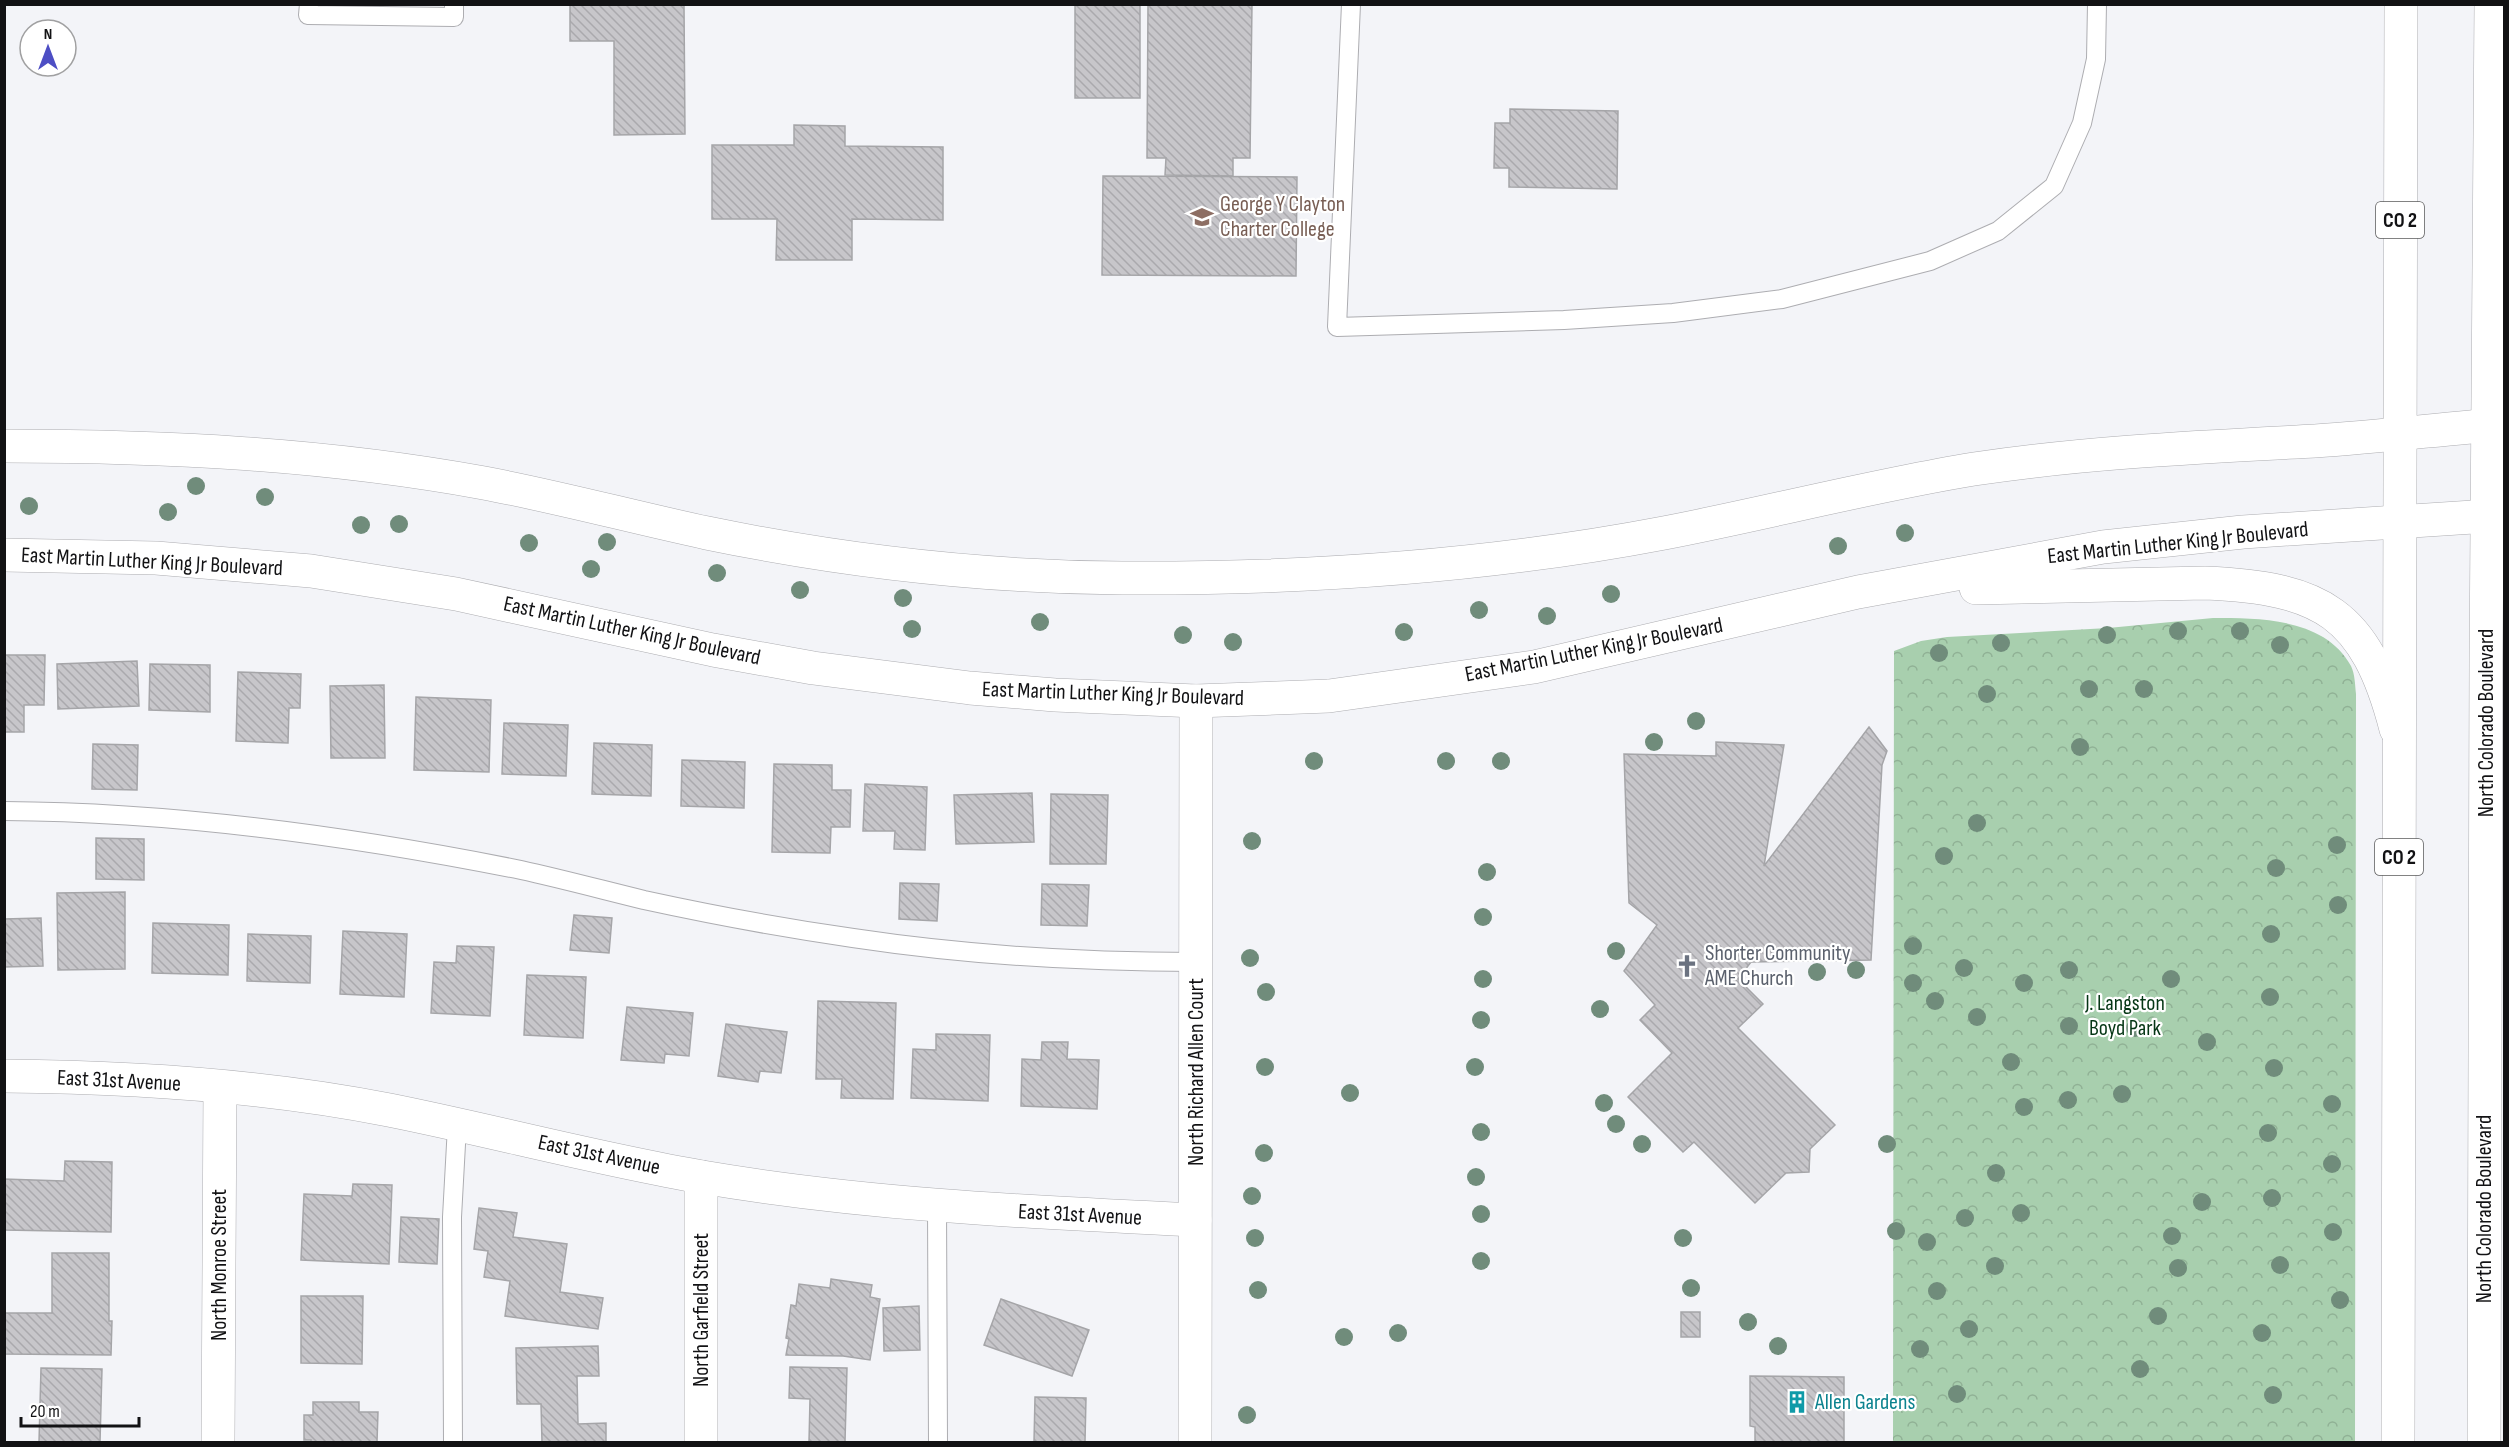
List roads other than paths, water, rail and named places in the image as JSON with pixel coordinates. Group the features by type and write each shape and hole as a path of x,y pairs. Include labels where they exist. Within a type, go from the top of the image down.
{"main road":[{"name":"CO 2","path":"2398,1443 2401,4"},
{"name":"North Colorado Boulevard","path":"2484,1443 2486,660 2496,515 2492,4"},
{"path":"4,446 213,450 324,460 485,483 708,533 861,559 1011,573 1122,578 1302,574 1491,559 1658,534 1897,484 2019,463 2097,454 2399,435 2496,424"},
{"name":"East Martin Luther King Jr Boulevard","path":"4,555 156,558 311,571 456,594 713,650 813,668 970,688 1055,695 1196,701 1329,696 1534,667 1858,592 2103,547 2243,532 2496,515"},
{"path":"1858,592 2065,584 2205,582 2290,592 2319,604 2343,621 2359,639 2378,670 2399,743"},
{"path":"2486,660 2505,631"},
{"name":"North Richard Allen Court","path":"1195,1443 1196,701"},
{"name":"East 31st Avenue","path":"4,1076 220,1087 292,1095 377,1108 700,1177 857,1198 938,1206 1195,1220"},
{"name":"North Monroe Street","path":"218,1443 220,1087"},
{"name":"North Garfield Street","path":"700,1177 701,1443"}],"lane":[{"path":"309,4 308,15 454,17 454,4"},
{"path":"1351,4 1337,327 1564,320 1673,313 1782,299 1930,261 1998,231 2054,186 2082,123 2096,59 2097,4"},
{"path":"4,811 159,818 294,831 459,858 525,871 645,900 864,940 1035,958 1119,962 1196,962"},
{"path":"453,1443 452,1217 456,1126"},
{"path":"938,1206 938,1443"}],"place":[{"name":"George Y Clayton Charter College","path":"1202,217"},
{"name":"Shorter Community AME Church","path":"1687,966"},
{"name":"Allen Gardens","path":"1797,1402"}],"park label":[{"name":"J. Langston Boyd Park","path":"2125,1016"}]}
